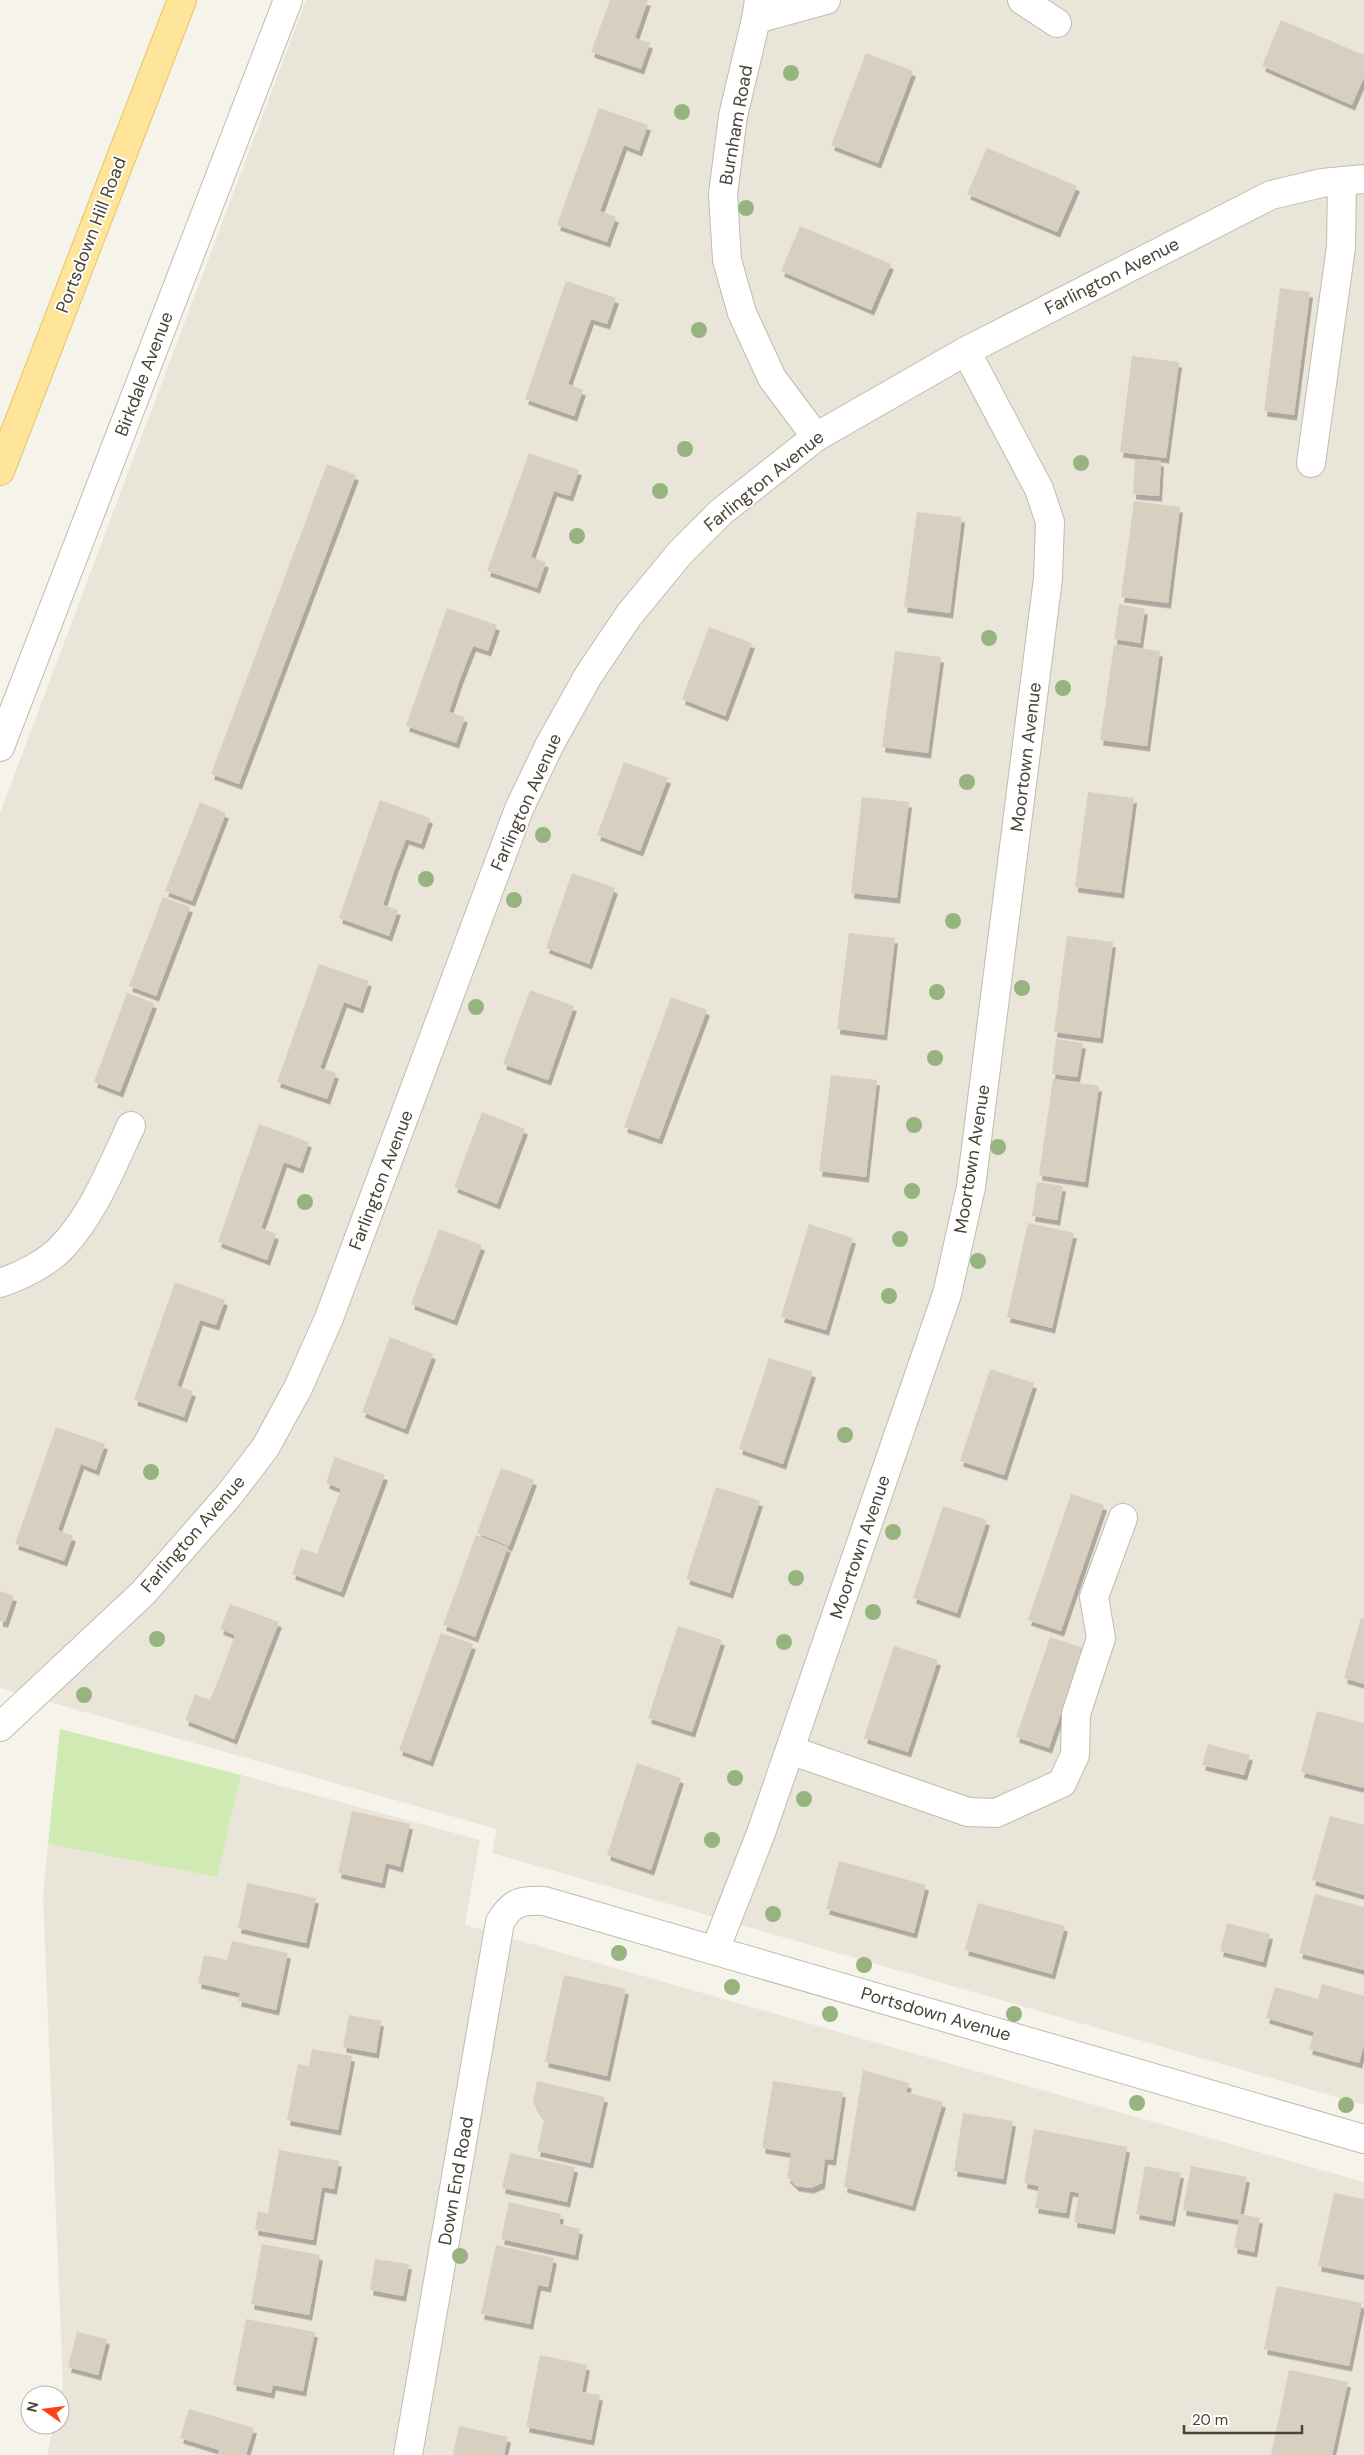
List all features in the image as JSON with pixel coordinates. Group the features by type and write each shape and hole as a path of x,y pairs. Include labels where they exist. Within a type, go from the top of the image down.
{"main road":[{"name":"Portsdown Hill Road","path":"0,471 182,0"}],"street":[{"name":"Birkdale Avenue","path":"0,747 288,0"},
{"path":"758,10 826,0"},
{"path":"1022,0 1057,23"},
{"name":"Burnham Road","path":"758,10 734,116 724,194 726,260 742,314 772,378 816,437"},
{"path":"1311,463 1353,180"},
{"name":"Farlington Avenue","path":"0,1727 143,1593 229,1495 265,1448 298,1388 329,1318 501,854 550,744 588,676 629,615 680,553 721,512 816,437 966,350 1271,195 1322,183 1353,180"},
{"name":"Moortown Avenue","path":"715,1950 762,1834 947,1294 971,1187 1048,578 1050,522 1039,489 966,350"},
{"path":"0,1283 25,1272 62,1247 86,1214 105,1181 131,1126"},
{"path":"790,1750 968,1812 996,1813 1062,1784 1075,1755 1076,1714 1102,1638 1094,1597 1123,1518"},
{"name":"Portsdown Avenue","path":"508,1908 528,1900 544,1901 1364,2139"},
{"name":"Down End Road","path":"408,2455 500,1922 508,1908"}],"shaded area":[{"path":"306,0 1364,0 1364,2105 492,1853 497,1829 0,1688 0,813"},
{"path":"241,1775 480,1840 465,1925 1364,2182 1364,2455 47,2455 52,2435 70,2435 70,2385 63,2385 43,1897 48,1844 217,1877"}],"green space":[{"path":"60,1729 241,1775 217,1877 48,1844"}],"building":[{"path":"610,0 648,0 635,38 650,43 641,69 591,52"},
{"path":"1281,20 1364,55 1364,77 1352,105 1262,66"},
{"path":"866,53 913,71 878,163 831,145"},
{"path":"599,108 648,125 639,151 624,145 600,211 616,217 607,242 557,225"},
{"path":"987,148 1077,186 1057,232 967,194"},
{"path":"800,226 891,264 871,310 781,271"},
{"path":"566,281 616,298 607,324 591,319 568,384 583,390 574,416 525,399"},
{"path":"1280,288 1310,292 1294,415 1264,411"},
{"path":"1132,356 1179,362 1166,458 1120,452"},
{"path":"529,453 579,470 570,496 554,491 531,557 546,562 537,588 487,571"},
{"path":"1135,459 1161,461 1159,496 1133,494"},
{"path":"327,464 356,475 239,784 211,774"},
{"path":"1134,501 1180,507 1168,603 1121,597"},
{"path":"917,512 962,517 950,613 904,607"},
{"path":"1119,604 1145,609 1140,643 1114,639"},
{"path":"447,608 497,625 488,651 473,646 460,679 449,712 465,717 456,743 406,726"},
{"path":"709,627 752,643 725,716 682,699"},
{"path":"1114,645 1160,651 1147,746 1100,740"},
{"path":"895,651 941,657 928,753 882,747"},
{"path":"624,762 668,778 640,851 597,835"},
{"path":"1088,792 1134,798 1121,893 1075,887"},
{"path":"862,797 909,802 897,898 851,893"},
{"path":"380,800 430,818 421,844 406,839 394,871 383,905 398,910 389,936 339,918"},
{"path":"200,802 226,813 192,901 165,891"},
{"path":"572,873 615,888 589,964 546,948"},
{"path":"163,897 190,907 156,996 129,986"},
{"path":"849,933 895,938 884,1035 837,1029"},
{"path":"1067,936 1113,942 1100,1038 1054,1032"},
{"path":"319,964 369,981 360,1008 344,1002 320,1068 336,1073 327,1099 277,1082"},
{"path":"530,990 574,1006 548,1080 503,1064"},
{"path":"127,993 154,1003 120,1092 94,1082"},
{"path":"671,997 707,1010 659,1139 624,1127"},
{"path":"1056,1039 1083,1043 1077,1077 1052,1074"},
{"path":"831,1075 877,1080 866,1177 819,1171"},
{"path":"1053,1079 1099,1086 1085,1182 1039,1175"},
{"path":"482,1112 525,1129 497,1204 454,1187"},
{"path":"259,1124 309,1142 300,1168 284,1162 261,1228 276,1234 267,1260 218,1242"},
{"path":"1037,1182 1063,1186 1057,1220 1032,1216"},
{"path":"1028,1223 1074,1233 1052,1328 1007,1317"},
{"path":"809,1224 853,1238 826,1330 781,1317"},
{"path":"439,1229 482,1245 454,1320 411,1304"},
{"path":"175,1282 225,1300 216,1325 200,1320 177,1386 193,1391 184,1417 134,1400"},
{"path":"390,1337 433,1354 405,1429 362,1412"},
{"path":"769,1358 813,1372 783,1464 739,1449"},
{"path":"990,1369 1034,1383 1004,1475 960,1461"},
{"path":"56,1427 105,1444 96,1470 81,1464 58,1530 73,1536 64,1561 15,1544"},
{"path":"335,1457 385,1475 341,1592 292,1574 301,1548 317,1554 341,1489 326,1483"},
{"path":"501,1468 534,1480 509,1546 477,1533"},
{"path":"716,1487 760,1501 730,1593 686,1579"},
{"path":"1071,1494 1104,1505 1061,1631 1028,1620"},
{"path":"943,1506 987,1520 957,1613 913,1598"},
{"path":"476,1535 508,1547 475,1637 443,1625"},
{"path":"0,1591 14,1596 5,1622 0,1621"},
{"path":"230,1604 279,1622 234,1739 185,1720 195,1694 210,1700 223,1668 235,1635 220,1629"},
{"path":"1361,1618 1364,1619 1364,1684 1344,1678"},
{"path":"678,1626 722,1640 692,1732 648,1718"},
{"path":"441,1633 473,1644 430,1761 399,1750"},
{"path":"1050,1637 1083,1648 1049,1748 1016,1737"},
{"path":"894,1646 938,1660 908,1752 864,1738"},
{"path":"1317,1711 1364,1723 1364,1788 1301,1772"},
{"path":"1208,1744 1250,1755 1244,1775 1202,1765"},
{"path":"637,1763 681,1778 651,1870 607,1855"},
{"path":"352,1811 410,1824 400,1867 386,1863 382,1883 338,1873"},
{"path":"1330,1816 1364,1825 1364,1895 1312,1880"},
{"path":"839,1861 926,1885 914,1933 826,1909"},
{"path":"247,1883 316,1898 306,1943 238,1928"},
{"path":"1315,1894 1364,1907 1364,1970 1299,1953"},
{"path":"978,1903 1065,1926 1052,1974 965,1950"},
{"path":"1227,1923 1270,1934 1263,1962 1220,1951"},
{"path":"232,1941 288,1953 276,2010 238,2001 240,1993 198,1983 204,1955 227,1960"},
{"path":"564,1975 626,1989 607,2076 545,2062"},
{"path":"1322,1984 1364,1996 1364,2045 1359,2063 1309,2049 1314,2032 1266,2018 1275,1987 1318,1999"},
{"path":"349,2015 381,2021 376,2053 343,2047"},
{"path":"312,2049 352,2056 338,2130 287,2120 298,2064 309,2066"},
{"path":"863,2070 909,2083 906,2092 943,2102 912,2206 844,2187"},
{"path":"537,2081 605,2097 590,2163 537,2151 544,2120 533,2103"},
{"path":"773,2081 843,2092 833,2160 825,2159 822,2183 811,2188 796,2186 787,2177 791,2153 762,2148"},
{"path":"963,2113 1013,2121 1003,2179 954,2171"},
{"path":"1034,2129 1127,2147 1112,2229 1074,2222 1079,2193 1070,2191 1066,2213 1035,2208 1039,2186 1024,2183"},
{"path":"279,2150 339,2161 334,2189 322,2187 313,2240 255,2230 258,2212 268,2213"},
{"path":"510,2153 575,2167 567,2202 502,2188"},
{"path":"1145,2166 1181,2173 1172,2221 1136,2214"},
{"path":"1191,2166 1247,2177 1240,2214 1260,2218 1254,2252 1234,2248 1239,2220 1183,2210"},
{"path":"1334,2193 1364,2199 1364,2275 1318,2266"},
{"path":"509,2202 561,2214 559,2224 580,2229 575,2255 501,2239"},
{"path":"262,2244 320,2255 309,2315 251,2304"},
{"path":"496,2245 554,2258 548,2287 538,2285 530,2324 481,2314"},
{"path":"375,2259 409,2264 403,2296 370,2290"},
{"path":"1277,2286 1362,2303 1349,2366 1264,2349"},
{"path":"246,2319 315,2332 303,2391 273,2385 271,2393 233,2385"},
{"path":"77,2332 107,2339 98,2375 68,2367"},
{"path":"540,2355 587,2365 582,2392 600,2395 591,2440 526,2427"},
{"path":"1289,2370 1348,2382 1332,2455 1271,2455"},
{"path":"189,2409 254,2428 246,2455 218,2455 219,2450 180,2438"},
{"path":"459,2426 508,2437 504,2455 453,2455"}]}
